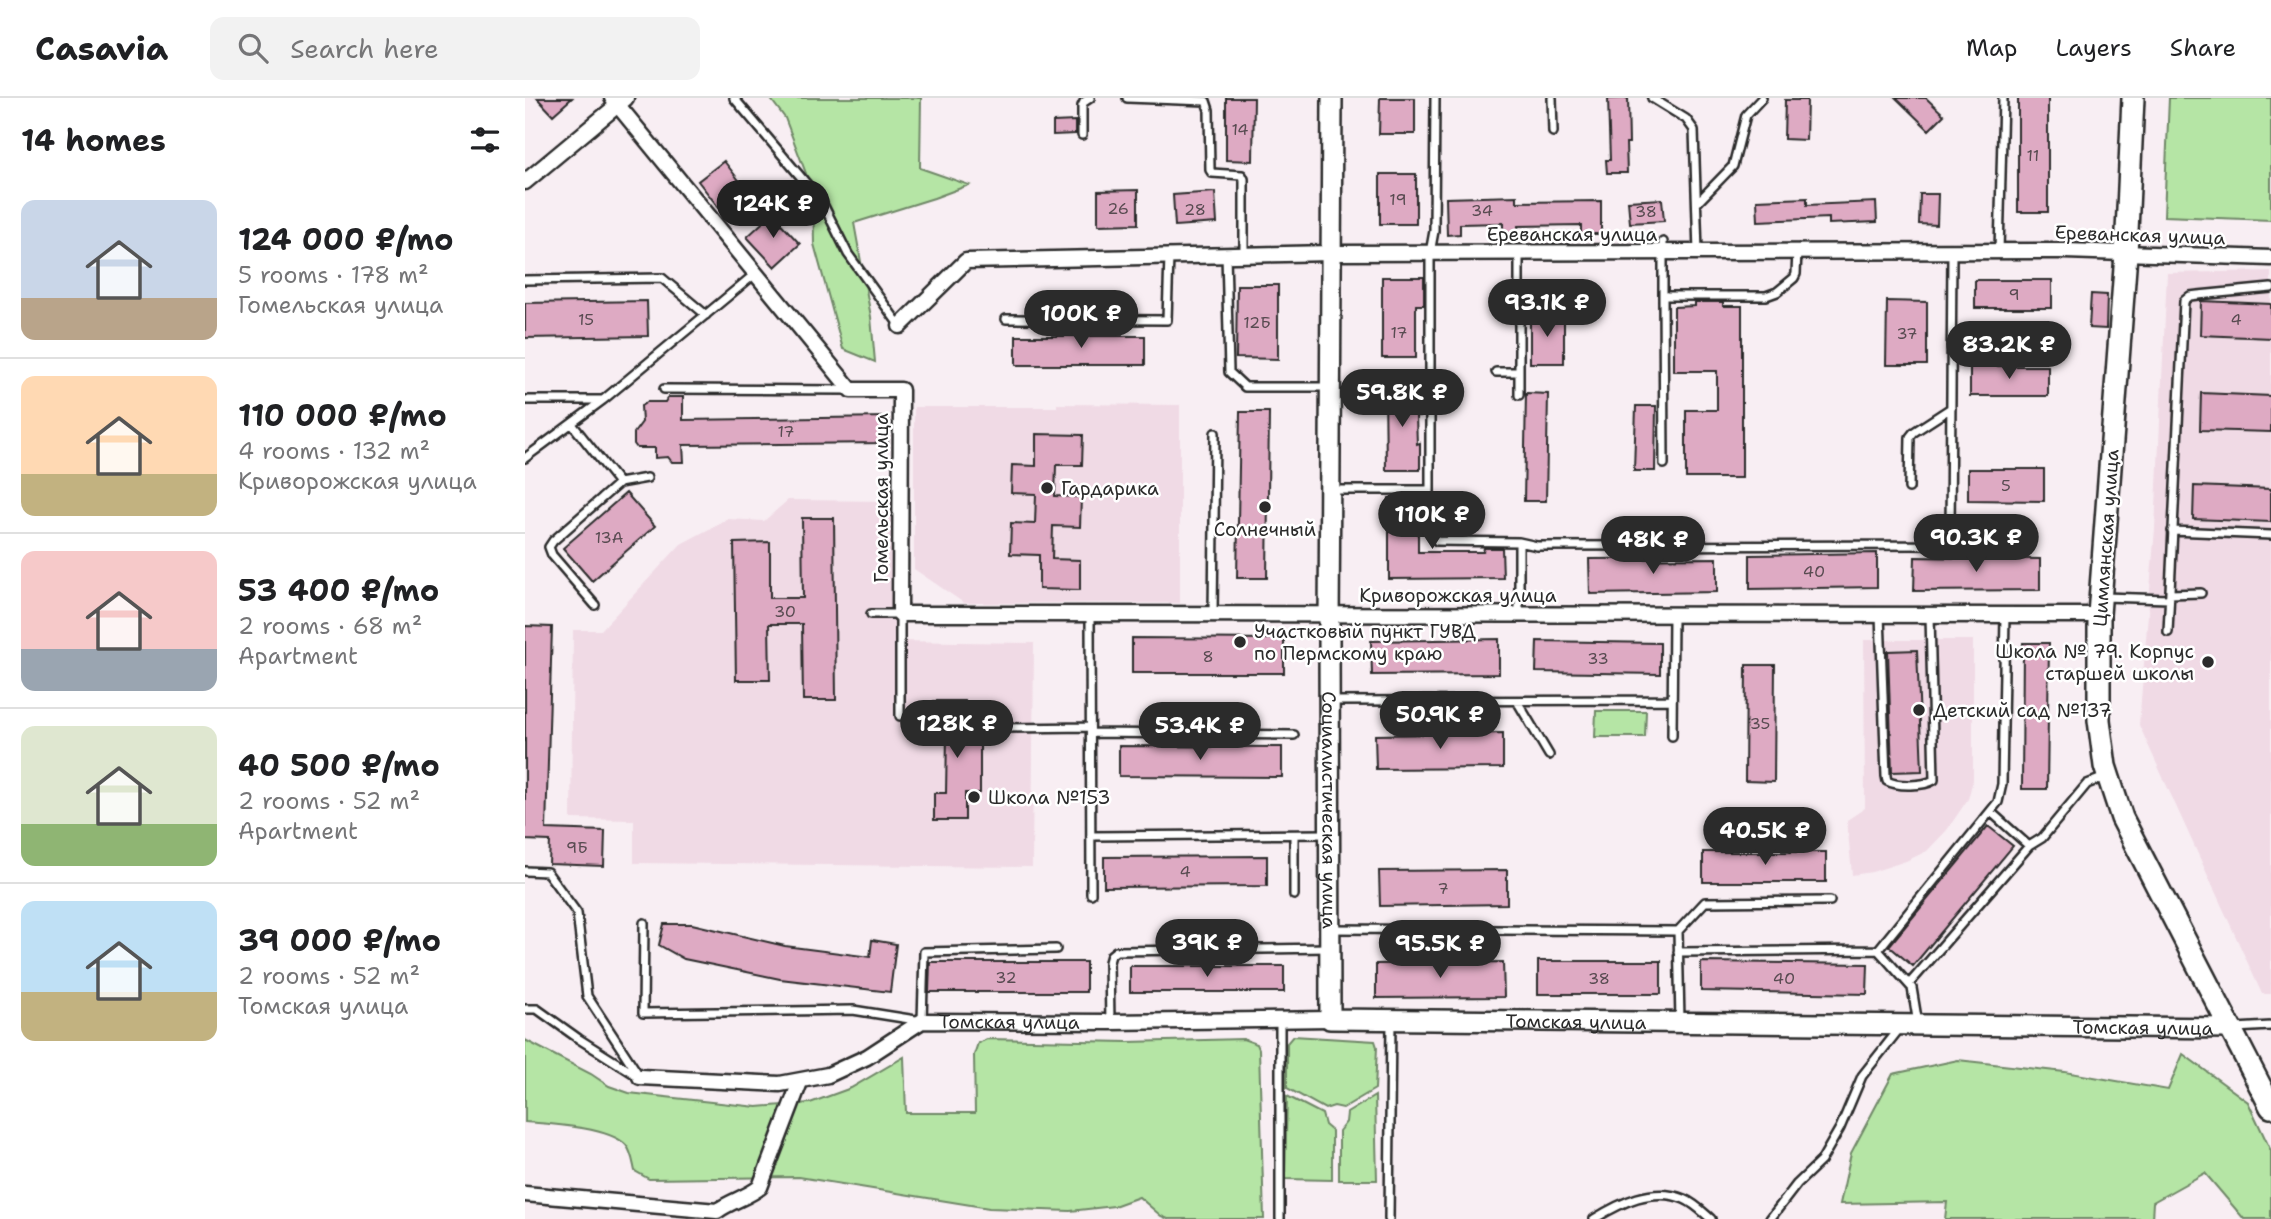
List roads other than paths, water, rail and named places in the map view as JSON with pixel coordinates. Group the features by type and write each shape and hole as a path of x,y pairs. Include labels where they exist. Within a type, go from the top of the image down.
{"main road":[{"name":"Цимлянская улица","path":"2133,98 2126,254 2100,606 2099,720 2108,776 2122,818 2271,1107"}],"street":[{"name":"Социалистическая улица","path":"1330,1018 1332,98"},
{"path":"525,182 619,100 851,390"},
{"name":"Ереванская улица","path":"900,326 966,261 1244,253 1519,253 1663,247 1698,253 1797,250 2065,251 2271,258"},
{"name":"Гомельская улица","path":"851,390 901,390 900,614"},
{"name":"Криворожская улица","path":"900,614 2005,615 2100,606"},
{"name":"Томская улица","path":"922,1021 1110,1022 1330,1018 2231,1028"},
{"path":"640,1077 780,1084 800,1082 828,1075 854,1064 922,1021"},
{"path":"525,1194 717,1211 742,1196 753,1194 760,1186 800,1082"}],"lane":[{"path":"734,98 822,202 848,254 900,326"},
{"path":"1082,135 1082,106 1090,98"},
{"path":"1127,98 1206,101 1209,110 1210,170 1212,173 1242,175 1244,179 1244,253"},
{"path":"1435,98 1434,231 1430,253 1430,529 1432,537 1437,541 1519,542 1537,546 1944,545 1949,541 1950,534 1952,252"},
{"path":"1552,98 1553,132"},
{"path":"1652,98 1686,118 1694,130 1698,253"},
{"path":"1697,203 1733,166 1745,115 1762,98"},
{"path":"1999,252 2003,98"},
{"path":"1663,247 1664,464"},
{"path":"1663,296 1772,295 1797,274 1797,250"},
{"path":"1519,253 1519,395"},
{"path":"1226,254 1229,372 1245,387 1331,387"},
{"path":"1006,319 1167,320 1169,255"},
{"path":"525,458 603,400 755,273"},
{"path":"525,280 662,278 706,315"},
{"path":"2168,632 2184,302 2190,296 2271,288"},
{"path":"1496,372 1519,372"},
{"path":"664,389 851,390"},
{"path":"525,400 603,400"},
{"path":"1909,488 1910,437 1951,408"},
{"path":"572,424 619,483"},
{"path":"1213,614 1215,433"},
{"path":"595,605 552,555 549,547 619,483 647,478"},
{"path":"1330,490 1430,490"},
{"path":"2172,531 2271,535"},
{"path":"1519,542 1519,614"},
{"path":"2100,606 2201,593"},
{"path":"871,614 900,614 900,716"},
{"path":"1090,614 1091,894"},
{"path":"1880,615 1886,776 1887,781 1894,784 1927,783 1934,780 1930,614"},
{"path":"1672,615 1672,736"},
{"path":"1878,950 1998,802 2002,784 2005,615"},
{"path":"1329,701 1672,700"},
{"path":"1517,701 1549,755"},
{"path":"999,728 1294,735"},
{"path":"1910,983 2029,846 2042,838 2087,784 2108,776"},
{"path":"1991,812 2029,846"},
{"path":"1091,836 1329,834"},
{"path":"1294,835 1294,895"},
{"path":"525,871 547,872 577,913 587,996 640,1077"},
{"path":"1680,1022 1678,931 1705,902 1830,901"},
{"path":"643,923 643,1013 853,1010 922,1021 924,952 1056,949"},
{"path":"1110,1022 1109,961 1111,955 1117,951 1330,939 1678,931"},
{"path":"1678,952 1878,950 1910,983 1914,993 1910,1025 1862,1076 1840,1128 1821,1161 1797,1184 1770,1219"},
{"path":"525,1009 537,1009 640,1077"},
{"path":"1280,1019 1280,1219"},
{"path":"1389,1219 1391,1020"},
{"path":"2231,1028 2271,1026"},
{"path":"1594,1219 1635,1199 1661,1195 1684,1199 1711,1219"}],"place":[{"name":"Гардарика","path":"1047,488"},
{"name":"Солнечный","path":"1265,507"},
{"name":"Участковый пункт ГУВД по Пермскому краю","path":"1240,642"},
{"name":"Школа № 79. Корпус старшей школы","path":"2208,662"},
{"name":"Детский сад №137","path":"1919,710"},
{"name":"Школа №153","path":"974,797"}]}
